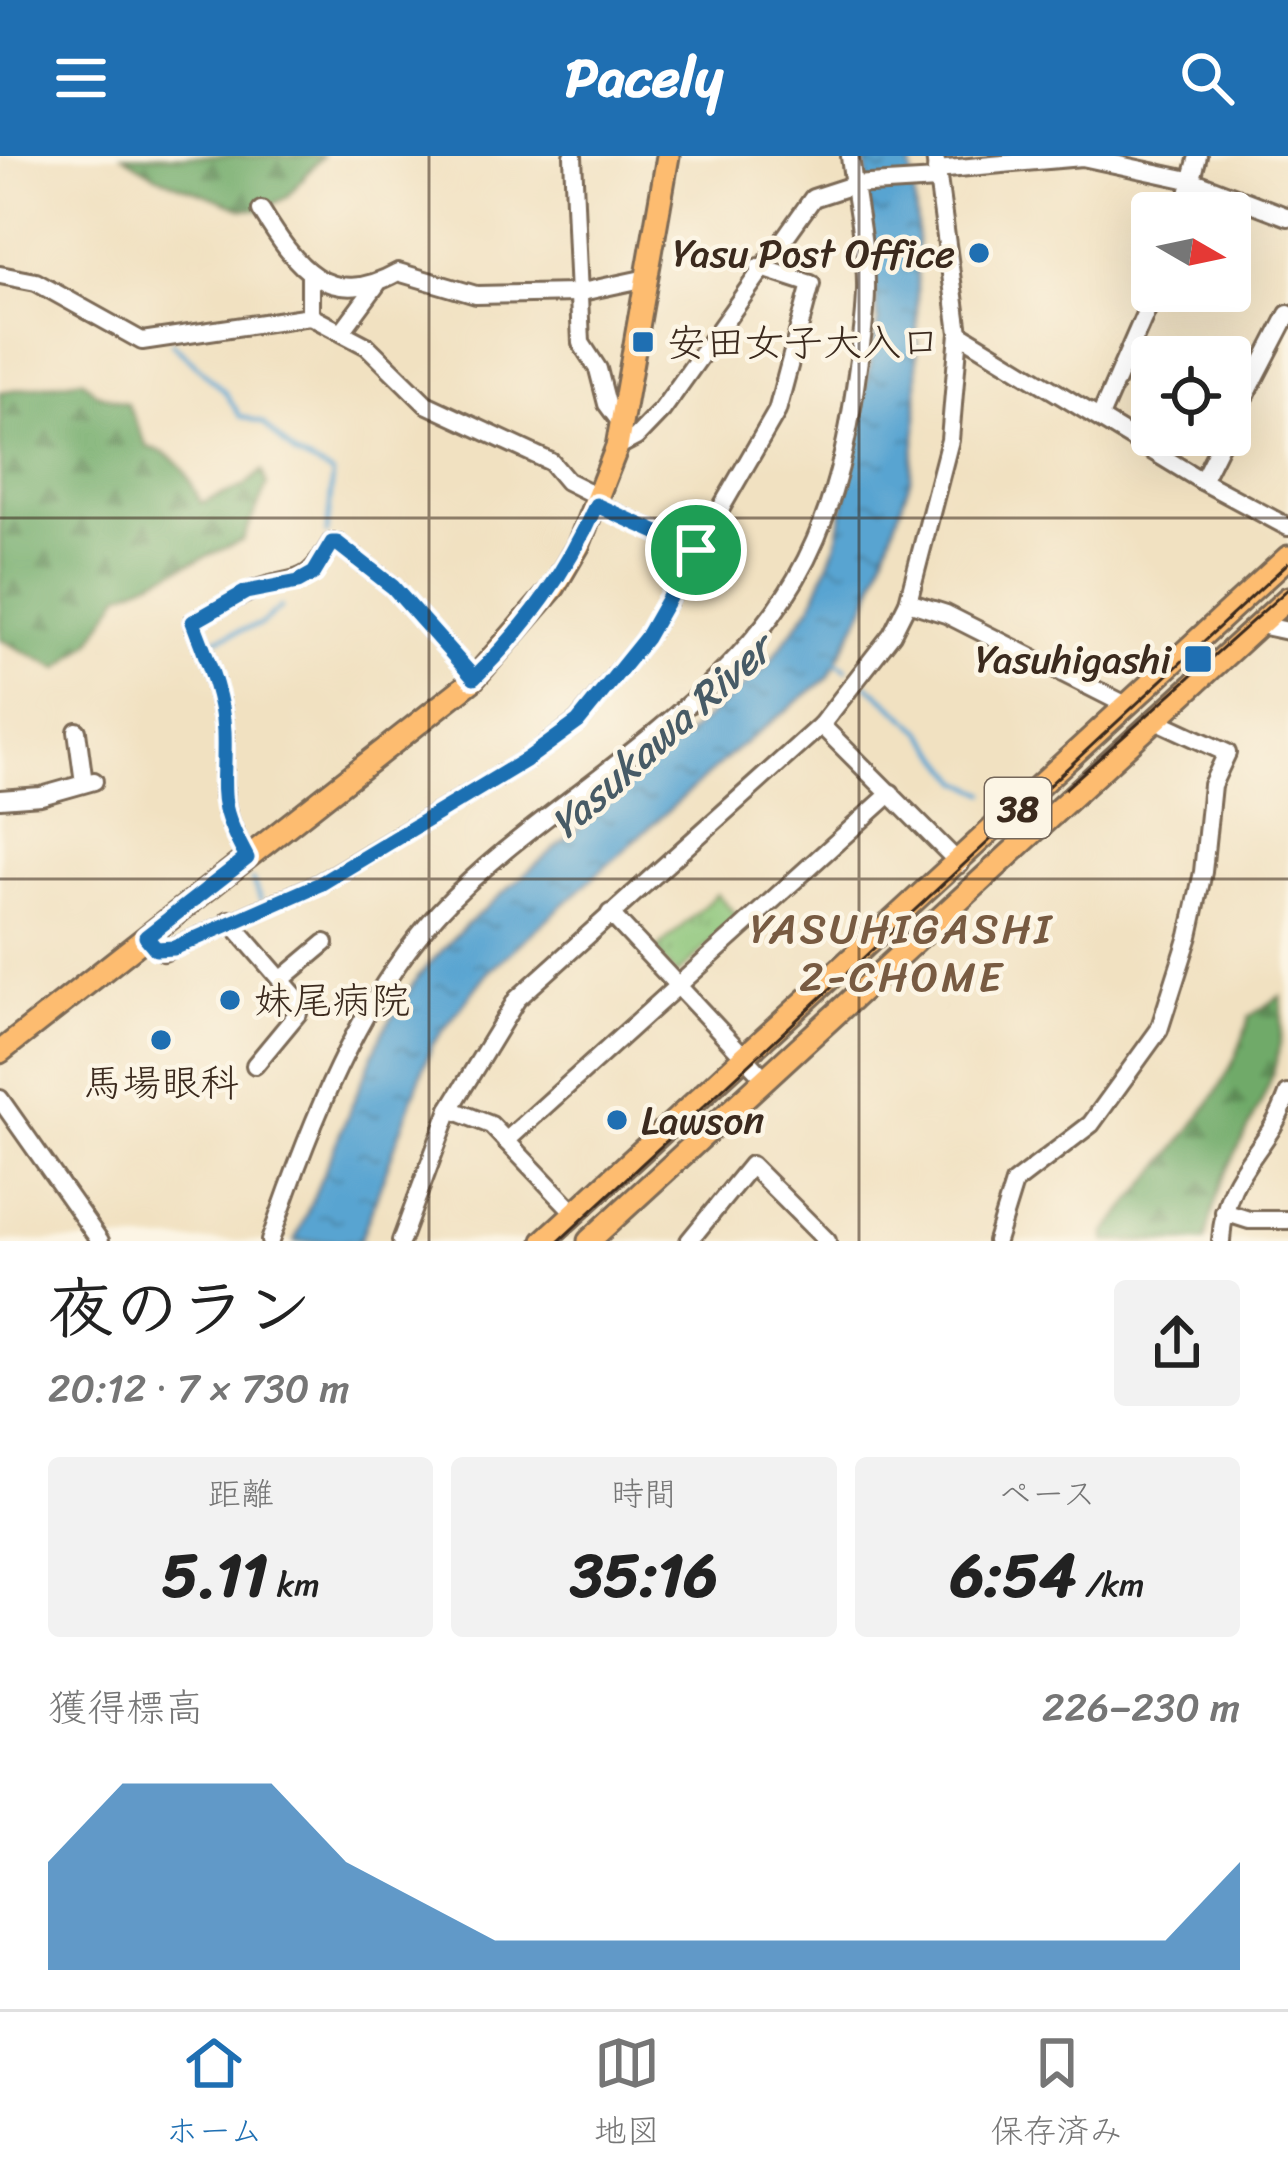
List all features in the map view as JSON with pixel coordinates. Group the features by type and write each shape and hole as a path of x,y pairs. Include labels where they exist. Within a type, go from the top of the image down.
{"main road":[{"path":"0,1052 474,678 517,636 554,587 597,501 617,447 668,156"},
{"name":"38","path":"544,1241 1288,557"},
{"name":"38","path":"589,1241 1288,598"}],"street":[{"path":"573,156 581,343 598,369 607,404 621,423"},
{"path":"271,1241 291,1180 385,979 440,911 480,874 712,683 799,576 830,512 846,453 862,339 866,267 858,184 850,156"},
{"path":"617,447 636,437 662,410 759,267 813,198 858,184 1082,156 1193,181 1288,217"},
{"path":"1190,192 1198,156"},
{"path":"401,1241 450,1109 517,999 821,725 892,634 908,602 950,440 959,333 935,172"},
{"path":"261,210 281,243 310,273 335,287 378,284"},
{"path":"146,937 164,952 320,884 526,760 578,722 646,638 777,411 811,284 759,267"},
{"path":"343,329 378,284 398,272 476,295 577,293 647,278"},
{"path":"310,273 310,316"},
{"path":"0,275 36,282 142,340 310,316 343,329 367,346 425,404 551,462 567,481 597,501 696,550"},
{"path":"1100,417 1146,312"},
{"path":"1251,385 1288,314"},
{"path":"959,333 1202,481 1288,526"},
{"path":"1202,481 1214,456"},
{"path":"247,858 220,798 224,729 215,682 193,622 246,592 298,582 314,573 332,543 337,543 393,587 474,678"},
{"path":"908,602 946,614 1126,705"},
{"path":"1260,625 1288,631"},
{"path":"996,1241 1014,1183 1091,1124 1159,1030 1190,936 1212,785 1227,753 1158,721"},
{"path":"821,725 960,863"},
{"path":"0,800 89,782 77,731"},
{"path":"506,1141 890,793"},
{"path":"610,913 765,1078"},
{"path":"230,920 300,1002 298,1013 255,1065"},
{"path":"281,980 325,943"},
{"path":"1221,1241 1230,1187 1283,1122 1288,1094"},
{"path":"0,1099 100,1241"},
{"path":"450,1109 491,1125 575,1213"},
{"path":"689,1241 708,1212 751,1165 827,1241"},
{"path":"1224,1212 1249,1220 1288,1220"}],"green space":[{"path":"123,156 322,156 287,197 261,210 244,209 158,177"},
{"path":"82,379 96,393 127,403 147,447 175,460 201,503 243,487 262,471 267,485 243,540 121,594 91,642 59,669 0,639 0,392"},
{"path":"717,894 738,917 677,975 655,951"},
{"path":"1281,996 1274,1070 1221,1185 1205,1241 1106,1241 1106,1233 1209,1104 1226,1076 1249,1017"}],"water":[{"path":"865,156 910,156 917,224 917,429 910,480 868,601 828,678 738,748 487,973 432,1045 360,1241 295,1241 382,1033 419,975 467,924 766,667 811,606 837,542 878,322"}],"waterway":[{"path":"68,290 115,317"},
{"path":"172,343 225,392 240,416 263,423 295,455 333,474 327,533"},
{"path":"206,642 261,624 281,607"},
{"path":"831,659 846,669"},
{"path":"867,684 922,731 962,782 986,793"},
{"path":"252,880 261,900"}],"tram line":[{"path":"559,1241 1288,563"},
{"path":"1065,789 1288,589"}],"place":[{"name":"Yasu Post Office","path":"979,253"},
{"name":"安田女子大入口","path":"643,342"},
{"name":"Yasuhigashi","path":"1198,659"},
{"name":"妹尾病院","path":"230,1000"},
{"name":"馬場眼科","path":"161,1040"},
{"name":"Lawson","path":"617,1120"}],"district":[{"name":"YASUHIGASHI 2-CHOME","path":"902,952"}],"route":[{"path":"596,505 696,550 646,638 604,691 578,722 526,760 320,884 164,952 146,937 247,858 220,798 224,729 215,682 193,622 246,592 298,582 314,573 332,543 337,543 393,587 474,678 517,636 554,587 596,505"}],"water label":[{"name":"Yasukawa River","path":"660,736"}]}
